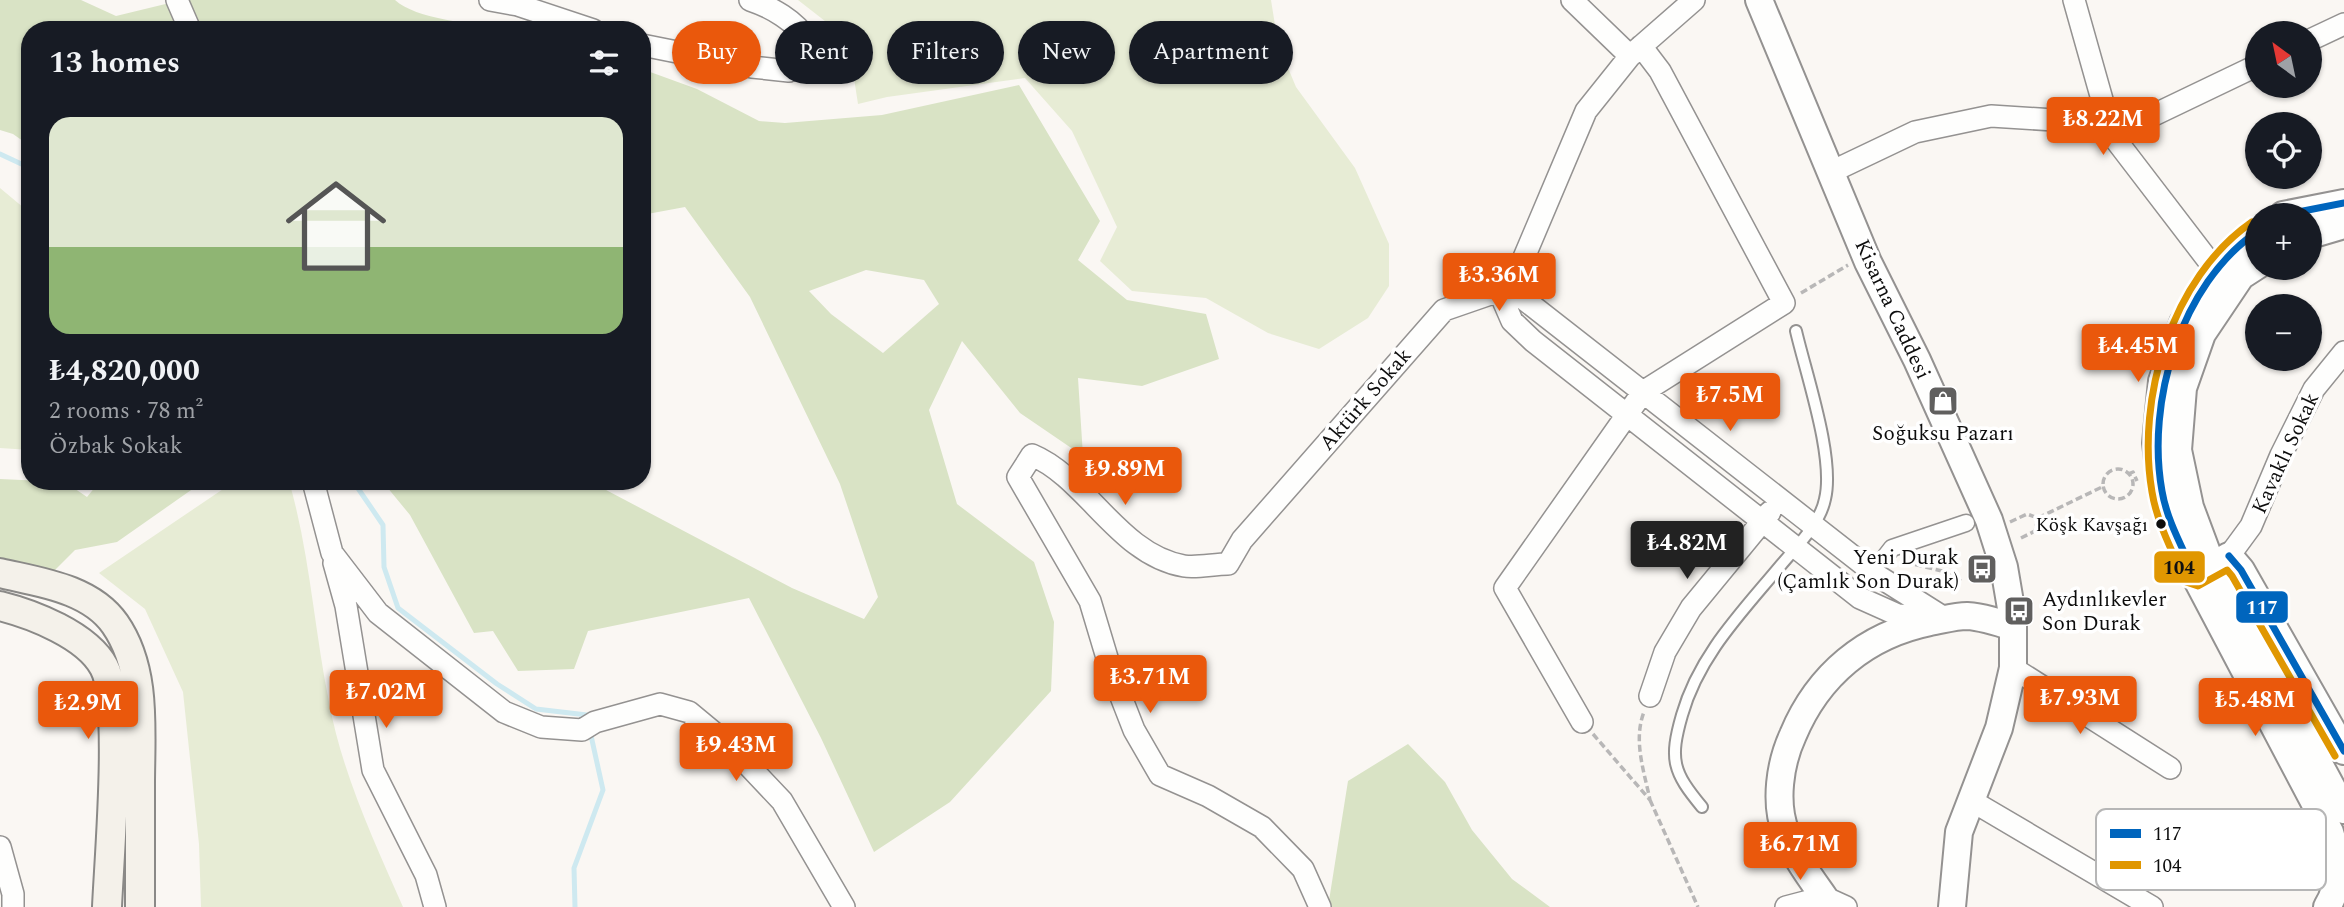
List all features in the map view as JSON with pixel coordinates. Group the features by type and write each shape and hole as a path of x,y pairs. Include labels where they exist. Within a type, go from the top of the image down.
{"main road":[{"path":"0,573 64,588 92,604 114,622 133,660 140,699 140,907"},
{"path":"0,606 33,614 76,638 104,667 113,710 107,907"}],"street":[{"path":"177,0 186,21"},
{"path":"490,0 518,5 566,21"},
{"path":"651,47 789,72 799,66 808,41 802,31 767,6 750,0"},
{"path":"1572,0 1660,71 1784,303 1643,392 1505,588 1582,722"},
{"name":"Aktürk Sokak","path":"1320,907 1303,869 1262,827 1208,796 1160,775 1134,730 1111,671 1090,601 1018,477 1032,455 1055,465 1109,522 1147,550 1184,566 1228,564 1241,540 1444,310 1499,290 1517,274 1586,111 1635,51 1694,0"},
{"name":"Kisarna Caddesi","path":"1759,0 1868,262 1917,360 1989,520 2004,567 2013,627 2013,668 1998,728 1959,832 1952,907"},
{"path":"2074,0 2112,135 2217,272"},
{"path":"2322,34 2344,24"},
{"path":"1832,172 1915,132 1991,116 2054,120 2112,135 2245,71"},
{"path":"2322,207 2344,202"},
{"path":"2322,231 2344,225"},
{"path":"2245,244 2217,272 2183,324 2162,382 2157,443 2162,493 2212,566 2344,810"},
{"path":"2245,273 2202,334 2183,388 2178,450 2190,507 2212,566 2320,809"},
{"path":"1499,290 1516,293 1878,576 1946,619 1898,615 1860,598 1519,327 1503,304 1499,290"},
{"name":"Kavaklı Sokak","path":"2212,566 2251,526 2281,455 2314,389 2344,352"},
{"path":"315,490 346,606 373,770 426,875 435,907"},
{"path":"1650,695 1665,652 1691,608 1781,500"},
{"path":"1885,556 1892,548 1966,523"},
{"path":"332,553 378,612 504,712 541,727 589,726 660,704 689,712 730,746 782,801 844,907"},
{"path":"2212,566 2241,570 2344,751"},
{"path":"1835,902 1807,873 1785,832 1781,807 1783,756 1803,711 1823,682 1858,651 1891,634 1964,616 2013,627"},
{"path":"2013,668 2170,768"},
{"path":"1972,801 2096,874"},
{"path":"2326,823 2337,855 2338,876 2334,896 2327,907"},
{"path":"0,847 13,894 13,907"},
{"path":"2123,890 2152,907"},
{"path":"1786,907 1835,902"}],"lane":[{"path":"1702,807 1679,779 1674,756 1689,691 1709,652 1796,548 1826,498 1825,452 1796,331"}],"path":[{"path":"1784,303 1856,260"},
{"path":"2115,469 2128,474 2132,483 2130,492 2122,498 2108,495 2103,486 2104,477 2115,469"},
{"path":"2008,523 2027,514 2038,518 2103,486"},
{"path":"2015,541 2035,531 2038,518"},
{"path":"1650,695 1639,724 1640,751 1650,800 1698,907"},
{"path":"1582,722 1650,800"}],"green space":[{"path":"0,0 81,0 116,16 182,0 395,0 422,14 453,21 21,21 21,140 0,130"},
{"path":"798,0 1271,0 1274,21 1129,21 1129,84 1293,84 1293,80 1355,168 1389,244 1389,286 1368,318 1319,349 1268,333 1206,298 1132,291 1100,261 1117,227 1072,131 1030,84 1115,84 1115,21 1018,21 1018,79 1004,81 1004,21 887,21 887,84 981,84 887,97 858,104 855,84 873,84 873,21 825,21"},
{"path":"651,72 672,80 672,84 683,84 697,89 759,121 785,123 882,115 1019,85 1100,221 1078,260 1127,300 1206,314 1219,359 1142,386 1078,378 1083,456 1020,413 962,341 929,410 957,504 1034,562 1054,622 1051,691 950,802 874,852 821,738 749,598 588,631 574,669 518,671 493,631 474,633 410,515 389,490 606,490 792,588 864,619 878,597 840,484 750,297 685,207 651,213","holes":["866,270 924,280 939,304 883,353 831,314 809,291"]},
{"path":"0,188 21,206 21,449 0,448"},
{"path":"0,479 21,480 21,490 77,490 87,497 93,490 191,490 117,542 75,550 53,572 0,560"},
{"path":"222,490 291,490 307,563 324,674 342,755 360,806 403,907 201,907 199,844 183,692 145,609 99,573"},
{"path":"1408,744 1445,782 1472,830 1512,879 1550,907 1328,907 1348,781"}],"waterway":[{"path":"0,154 21,164"},
{"path":"359,490 383,525 384,567 398,608 497,684 536,709 587,715 588,722"},
{"path":"575,907 574,868 603,790 590,731"}],"transit line":[{"name":"117","path":"2322,207 2344,203"},
{"name":"104","path":"2245,228 2224,246 2200,275 2181,308 2166,343 2155,380 2149,418 2148,456 2154,504 2186,582 2198,586 2227,570 2232,576 2335,756"},
{"name":"117","path":"2195,576 2164,502 2158,457 2159,421 2165,384 2189,313 2208,282 2231,254 2245,242"},
{"name":"117","path":"2229,556 2241,570 2344,751"}],"place":[{"name":"Soğuksu Pazarı","path":"1943,401"},
{"name":"Köşk Kavşağı","path":"2161,524"},
{"name":"Yeni Durak (Çamlık Son Durak)","path":"1982,569"},
{"name":"Aydınlıkevler Son Durak","path":"2019,611"}]}
